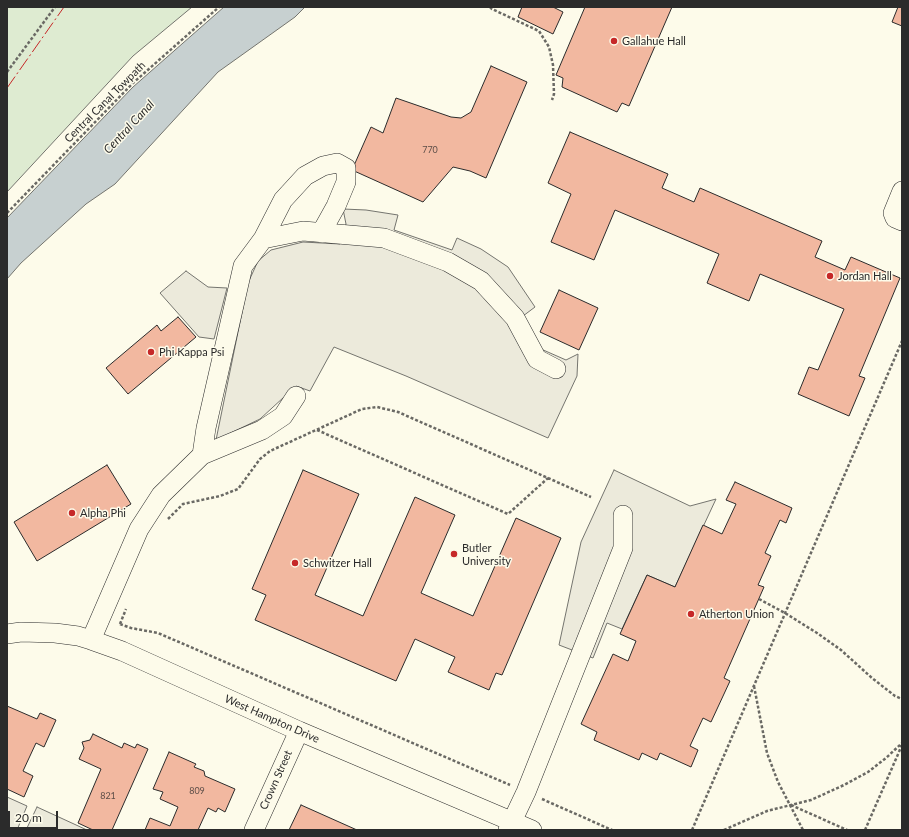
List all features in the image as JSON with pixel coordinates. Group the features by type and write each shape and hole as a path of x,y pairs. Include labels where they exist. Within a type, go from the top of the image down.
{"street":[{"path":"202,455 206,428 243,266 263,239 283,200 305,176 324,166 337,163 346,168 346,182 336,206 321,233"},
{"path":"902,191 893,213 895,218 902,221"},
{"path":"263,239 303,231 384,238 448,262 481,282 515,318 537,359 556,369"},
{"path":"91,640 139,529 161,495 202,455 262,430 283,416 296,396"},
{"path":"510,826 526,792 623,548 623,515"},
{"name":"West Hampton Drive","path":"7,634 21,632 55,633 78,636 122,651 510,826 532,830"},
{"name":"Crown Street","path":"254,830 299,731"}],"path":[{"path":"7,72 55,7"},
{"name":"Central Canal Towpath","path":"7,213 133,82 220,7"},
{"path":"490,7 538,31 542,36 549,47 553,65 554,94 552,100"},
{"path":"692,830 902,341"},
{"path":"164,523 183,504 220,496 238,489 260,459 270,451 362,409 377,407 398,412 591,497"},
{"path":"317,430 508,514 548,478"},
{"path":"759,599 785,613 841,650 872,678 895,696 902,699"},
{"path":"120,624 128,603"},
{"path":"116,622 132,628 158,633 514,787"},
{"path":"754,686 767,753 778,782 803,830"},
{"path":"724,830 766,811 811,800 844,785 868,772 902,744"},
{"path":"865,830 902,744"},
{"path":"535,796 612,830"},
{"path":"791,805 847,830"}],"green space":[{"path":"7,7 192,7 133,56 7,192"}],"shaded area":[{"path":"343,209 366,210 398,215 394,230 452,250 457,238 481,249 508,267 535,307 523,316 541,349 566,360 578,354 577,376 548,438 406,376 334,347 310,391 296,386 260,419 216,440 248,283 258,261 271,250 303,242 340,244 346,224"},
{"path":"186,271 208,287 227,288 214,339 199,337 160,293"},
{"path":"614,470 690,506 716,499 675,587 647,575 622,629 607,623 593,658 559,645 581,542"},
{"path":"7,797 27,806 17,830 7,830"},
{"path":"37,807 87,830 26,830"}],"water":[{"name":"Central Canal","path":"224,7 305,7 295,17 218,72 115,184 86,204 21,263 7,279 7,218 133,87"}],"building":[{"path":"522,7 553,7 563,12 553,34 518,17"},
{"name":"Gallahue Hall","path":"585,7 672,7 629,106 622,103 617,112 562,87 563,78 556,75"},
{"path":"898,7 902,7 902,26 892,22"},
{"path":"491,66 527,82 486,178 470,171 453,167 423,202 352,170 371,127 383,133 396,98 451,117 461,118 471,112"},
{"name":"Jordan Hall","path":"570,132 668,174 662,188 694,202 700,188 822,241 815,257 845,270 851,257 900,278 859,376 865,378 849,416 798,394 809,367 818,370 844,309 760,274 749,301 707,283 719,254 615,210 594,260 551,242 571,194 548,183"},
{"path":"559,290 598,308 579,350 540,332"},
{"name":"Phi Kappa Psi","path":"178,317 196,337 128,394 106,368 157,325 161,331"},
{"name":"Alpha Phi","path":"107,465 131,504 37,561 14,522"},
{"name":"Schwitzer Hall","path":"303,470 359,494 315,595 363,616 415,497 455,515 421,593 473,616 516,518 561,538 502,675 496,673 489,690 448,672 455,657 415,639 396,681 255,620 266,595 252,589"},
{"name":"Atherton Union","path":"735,482 792,508 786,523 780,520 765,553 771,556 758,585 764,587 724,678 730,681 711,722 703,718 690,746 698,750 691,767 660,753 657,760 642,753 639,760 594,740 597,732 581,724 613,654 628,661 636,641 620,634 647,575 675,587 703,525 722,534 736,504 726,500"},
{"path":"7,706 37,719 40,713 56,720 44,747 36,743 23,771 33,776 24,797 7,789"},
{"path":"93,734 122,748 124,743 135,748 137,744 148,749 112,830 93,830 78,823 101,769 79,759 84,748 82,742 90,740"},
{"path":"169,752 196,764 194,767 204,771 205,776 235,789 225,812 218,808 216,812 208,808 198,830 145,830 150,818 170,826 178,807 160,799 163,792 153,789"},
{"path":"301,805 357,830 289,830"}],"power":[{"path":"7,88 64,7"}],"place":[{"name":"Gallahue Hall","path":"614,41"},
{"name":"Jordan Hall","path":"830,276"},
{"name":"Phi Kappa Psi","path":"151,352"},
{"name":"Alpha Phi","path":"72,513"},
{"name":"Butler University","path":"454,554"},
{"name":"Schwitzer Hall","path":"295,563"},
{"name":"Atherton Union","path":"691,614"}]}
